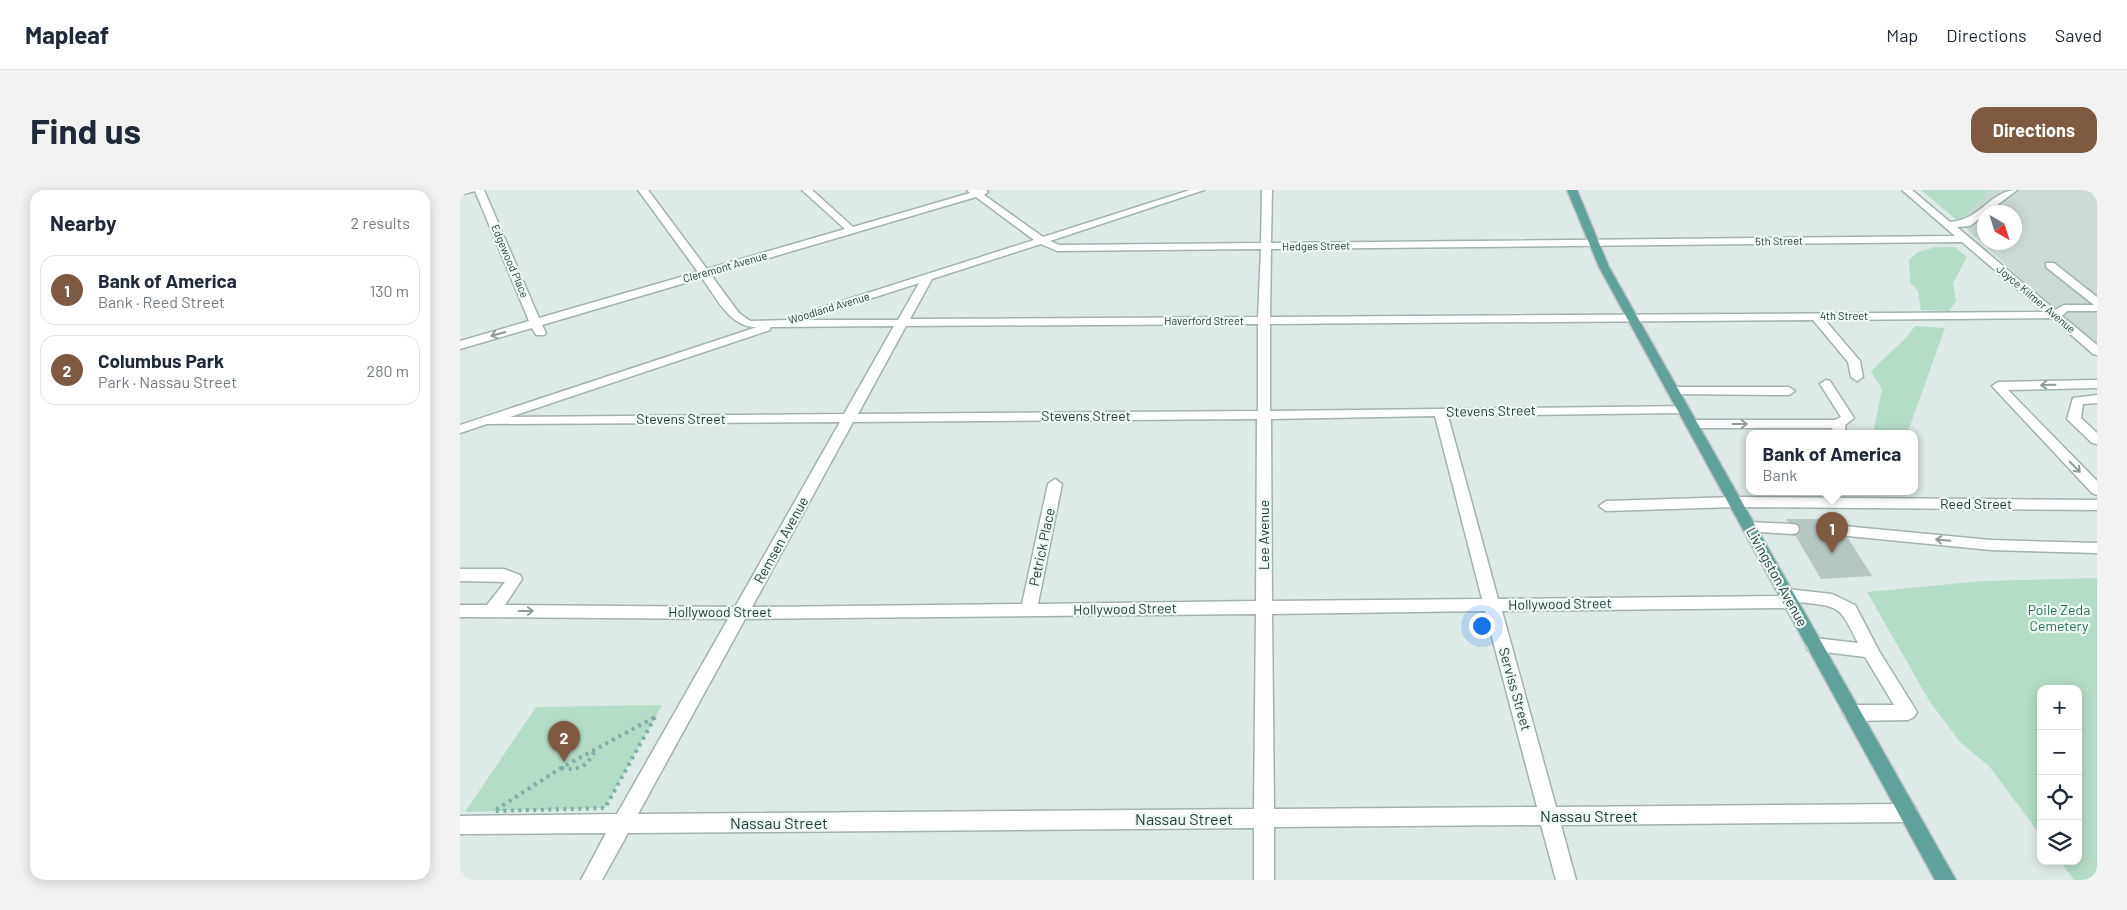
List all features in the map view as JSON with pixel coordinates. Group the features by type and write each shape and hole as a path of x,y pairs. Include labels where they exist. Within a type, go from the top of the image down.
{"main road":[{"name":"Livingston Avenue","path":"1572,190 1594,243 1632,318 1946,880"}],"street":[{"path":"460,192 470,190"},
{"name":"Edgewood Place","path":"479,190 538,328"},
{"path":"643,190 735,315 747,324 776,325"},
{"path":"808,190 851,230"},
{"name":"Cleremont Avenue","path":"460,345 538,328 703,274 975,192 990,190"},
{"name":"Woodland Avenue","path":"460,430 776,325 1198,190"},
{"name":"Lee Avenue","path":"1264,880 1264,321 1267,190"},
{"name":"Joyce Kilmer Avenue","path":"1907,190 1946,226 2056,315 2097,351"},
{"path":"1946,226 1967,224 2012,190"},
{"name":"Hedges Street","path":"975,192 1041,240 1057,248 1594,243"},
{"name":"5th Street","path":"1594,243 1964,240"},
{"path":"2050,265 2097,302"},
{"name":"Remsen Avenue","path":"591,880 927,278"},
{"name":"4th Street","path":"1632,318 2056,315 2064,308 2097,308"},
{"path":"1816,316 1854,361 1856,378"},
{"name":"Haverford Street","path":"776,325 902,322 1632,318"},
{"path":"1692,424 1839,429 1848,418 1826,384"},
{"path":"2097,384 1998,386 2097,490"},
{"path":"1673,391 1789,391"},
{"path":"2097,399 2077,401 2074,419 2097,440"},
{"name":"Stevens Street","path":"489,421 1264,415 1683,409"},
{"name":"Serviss Street","path":"1440,412 1490,605 1551,816 1566,880"},
{"name":"Petrick Place","path":"1029,610 1055,484"},
{"name":"Reed Street","path":"1606,506 1856,498 2097,505"},
{"path":"1749,527 1792,529"},
{"path":"1843,531 1991,545 2097,548"},
{"path":"460,575 504,575 514,579 508,591 491,611"},
{"name":"Hollywood Street","path":"460,611 741,613 1490,605 1789,599 1832,600 1849,609 1871,651 1908,712 1852,713"},
{"path":"1814,645 1871,651"},
{"name":"Nassau Street","path":"460,825 1908,813"}],"path":[{"path":"655,717 605,808 494,811 561,768 655,717"},
{"path":"561,768 573,771 584,768 592,759 595,749"}],"shaded area":[{"path":"1991,190 2097,190 2097,348 1990,250 2022,250 2022,205 1977,205 1977,238 1959,222"}],"green space":[{"path":"1921,190 1991,190 1959,222"},
{"path":"1936,247 1955,247 1967,257 1953,283 1956,301 1949,311 1921,310 1918,291 1910,282 1909,260 1918,252"},
{"path":"1915,326 1945,328 1908,430 1874,430 1882,389 1871,372"},
{"name":"Poile Zeda Cemetery","path":"2097,578 2097,880 2074,880 2063,865 2082,865 2082,685 2037,685 2037,831 1989,766 1961,743 1930,702 1867,592 1983,581"},
{"path":"662,705 605,808 465,812 536,707"}],"building":[{"path":"1786,519 1836,519 1839,525 1834,530 1836,536 1848,538 1872,576 1821,579 1795,535 1801,530 1799,524 1788,522"}],"tunnel":[{"path":"1792,529 1843,531"}],"place":[{"name":"Bank of America","path":"1832,553"},
{"name":"Columbus Park","path":"564,762"}]}
